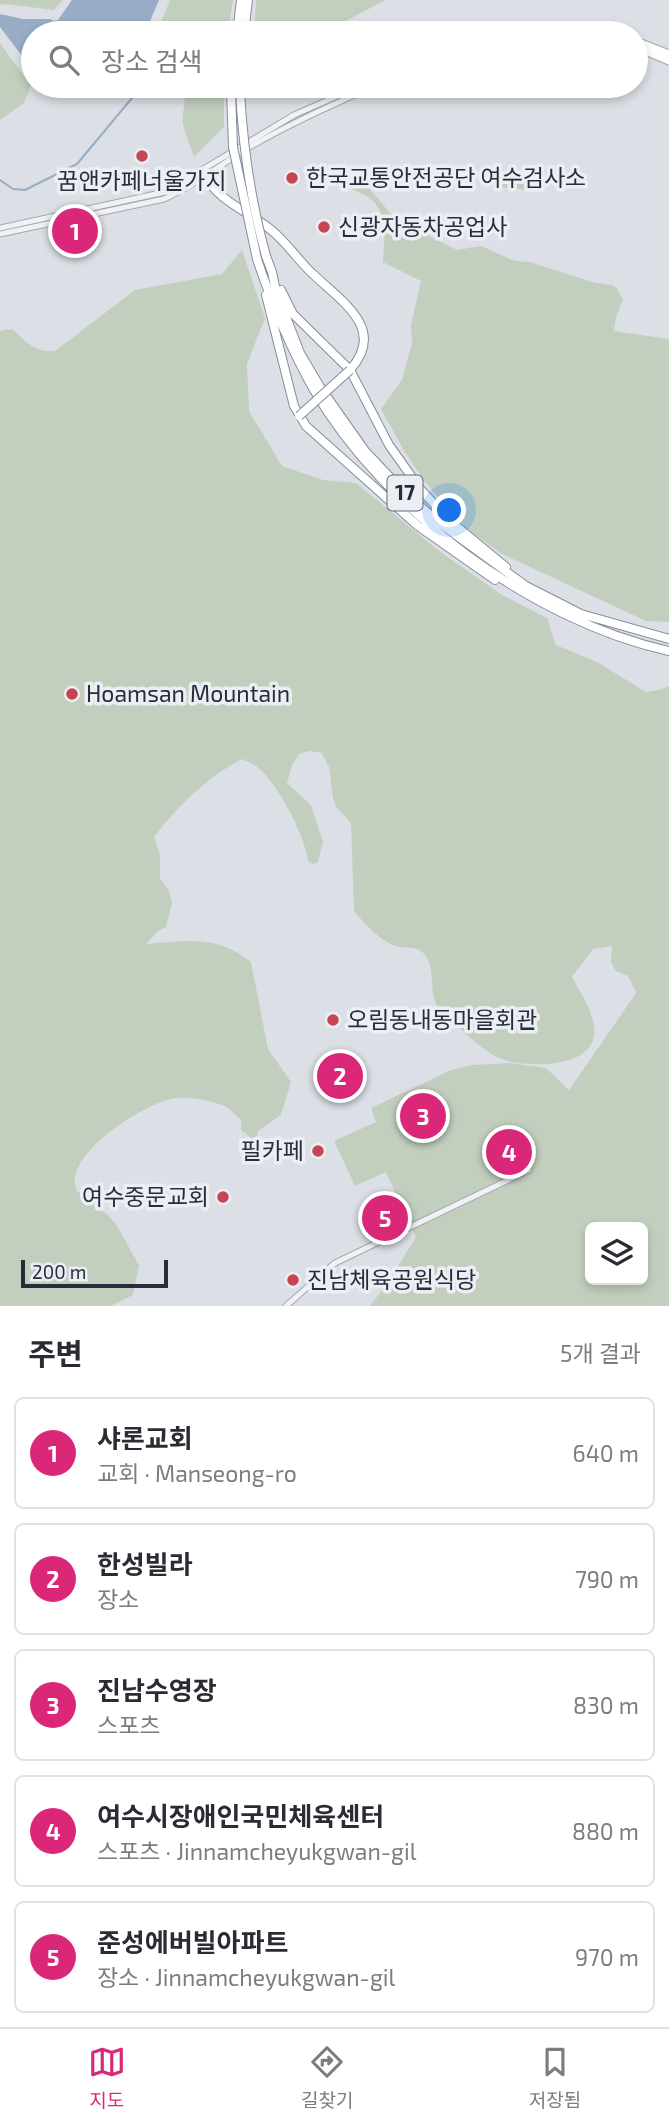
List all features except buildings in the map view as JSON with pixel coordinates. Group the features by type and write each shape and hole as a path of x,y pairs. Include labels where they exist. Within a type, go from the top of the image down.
{"highway":[{"path":"238,21 241,0"},
{"path":"245,21 248,0"},
{"name":"17","path":"236,98 233,147 262,258 262,274 295,355 316,392 359,454 394,492 433,527 523,589 564,614 630,640 669,651"},
{"path":"203,174 223,199 282,239 310,272 357,317 363,329 364,348 359,361 299,416"},
{"name":"17","path":"262,258 272,272 276,291 300,353 320,387 365,451 399,487 438,522 523,589 582,614 669,639"},
{"path":"272,272 293,314 351,370 389,445 421,490 449,520 515,575 523,589"},
{"path":"262,274 294,406 306,426 418,526 493,579 523,589"}],"main road":[{"path":"648,46 669,54"},
{"path":"648,52 669,61"}],"street":[{"path":"0,234 164,199 294,115 332,98"},
{"path":"0,228 155,195 203,174 296,121 348,98"},
{"path":"286,1306 335,1263 529,1170"}],"green space":[{"path":"0,0 63,0 54,10 0,5"},
{"path":"170,0 233,0 230,21 162,21"},
{"path":"256,0 386,0 345,21 255,21"},
{"path":"0,43 21,72 21,98 26,98 24,103 0,120"},
{"path":"184,98 224,98 224,127 194,157 182,119"},
{"path":"325,170 335,175 360,177 394,218 457,250 481,246 515,261 530,262 592,282 612,285 617,288 623,300 614,331 669,339 669,622 646,621 502,554 467,529 425,482 381,409 402,380 412,343 411,325 421,281 383,262 384,226 379,209 366,196 321,173"},
{"path":"502,174 527,177 526,190 501,187"},
{"path":"242,250 265,318 247,364 249,411 282,466 323,480 356,483 439,551 502,595 547,618 556,645 597,662 646,692 669,686 669,1306 370,1306 416,1237 386,1172 355,1186 334,1141 376,1122 371,1108 451,1070 472,1065 510,1063 546,1068 569,1090 636,993 628,976 616,971 611,962 612,946 593,949 572,977 592,1016 594,1027 590,1046 582,1054 564,1061 529,1064 499,1058 482,1047 437,1006 426,956 418,949 395,946 383,939 354,911 351,823 336,807 329,767 322,753 309,751 299,754 292,765 287,783 311,805 323,842 318,862 313,864 308,861 296,824 273,784 256,766 242,759 217,774 194,793 154,837 160,855 160,878 169,891 172,903 166,927 146,944 188,941 213,943 238,953 251,962 268,1049 291,1082 281,1115 258,1131 255,1141 241,1130 241,1120 229,1109 204,1100 177,1098 164,1101 129,1118 95,1145 83,1160 76,1174 76,1188 113,1220 139,1265 133,1295 111,1306 0,1306 0,331 12,329 36,348 55,351 135,290 222,274"}],"water":[{"path":"72,0 159,0 150,21 54,21 58,20"},
{"path":"0,14 23,19 54,21 21,21 21,55 0,27"}],"waterway":[{"path":"0,180 13,189 25,190 77,164 132,98"}],"place":[{"name":"꿈앤카페너울가지","path":"142,156"},
{"name":"한국교통안전공단 여수검사소","path":"292,178"},
{"name":"신광자동차공업사","path":"324,227"},
{"name":"샤론교회","path":"75,231"},
{"name":"Hoamsan Mountain","path":"72,694"},
{"name":"오림동내동마을회관","path":"333,1020"},
{"name":"한성빌라","path":"340,1076"},
{"name":"진남수영장","path":"423,1116"},
{"name":"필카페","path":"318,1151"},
{"name":"여수시장애인국민체육센터","path":"509,1152"},
{"name":"여수중문교회","path":"223,1197"},
{"name":"준성에버빌아파트","path":"385,1218"},
{"name":"진남체육공원식당","path":"293,1280"}]}
